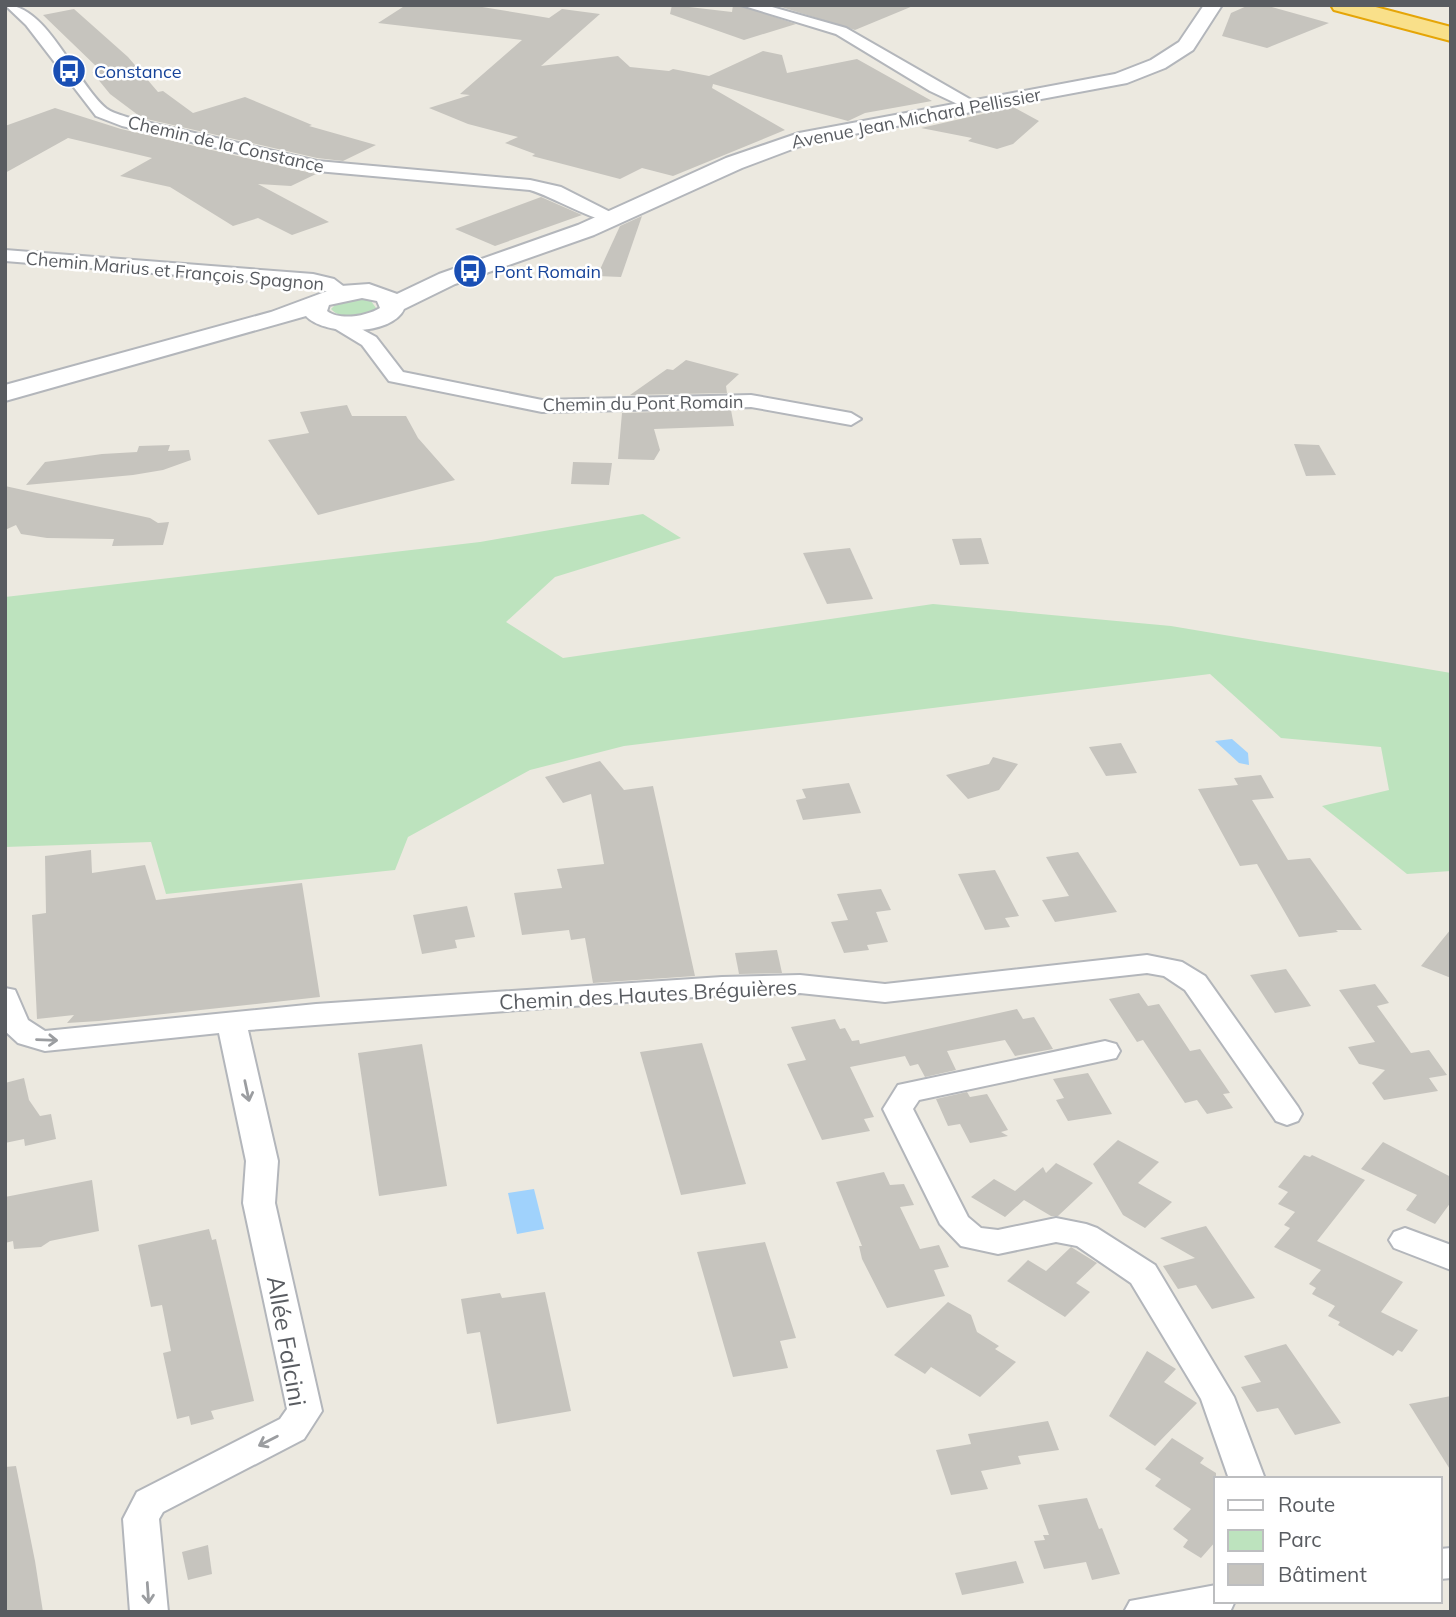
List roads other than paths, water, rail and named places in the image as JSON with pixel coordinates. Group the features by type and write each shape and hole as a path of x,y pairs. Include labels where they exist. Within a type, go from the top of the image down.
{"highway":[{"path":"1342,5 1451,34"},
{"path":"1393,5 1451,21"}],"street":[{"name":"Chemin de la Constance","path":"10,5 21,11 31,22 102,113 128,123 317,166 530,185 555,191 613,218"},
{"path":"748,5 841,31 925,82 972,106"},
{"name":"Avenue Jean Michard Pellissier","path":"370,332 393,305 447,279 613,218 771,148 841,129 1084,86 1142,71 1186,46 1213,5"},
{"name":"Chemin Marius et François Spagnon","path":"5,255 313,280 327,283 342,292"},
{"name":"Avenue Jean Michard Pellissier","path":"342,292 373,292 447,279"},
{"path":"330,317 342,292"},
{"path":"373,292 387,297 393,305"},
{"path":"5,393 74,370 190,340 330,317 370,332"},
{"name":"Chemin du Pont Romain","path":"370,332 396,377 541,406 751,401 851,419"},
{"name":"Chemin des Hautes Bréguières","path":"5,997 9,1017 21,1031 31,1039 45,1041 232,1025 316,1014 722,986 800,984 885,993 1147,964 1172,968 1195,983 1287,1114"},
{"name":"Allée Falcini","path":"149,1612 141,1519 150,1502 292,1429 305,1411 259,1203 262,1161 232,1025"},
{"path":"1105,1051 909,1092 898,1109 956,1224 972,1238 998,1242 1056,1230 1086,1236 1143,1273 1217,1397 1246,1477"},
{"path":"1405,1240 1451,1258"},
{"path":"1143,1612 1214,1601"}],"water":[{"path":"1232,739 1248,753 1249,765 1239,763 1215,741"},
{"path":"534,1189 544,1229 517,1234 508,1193"}],"place":[{"name":"Constance","path":"69,71"},
{"name":"Pont Romain","path":"470,271"}]}
